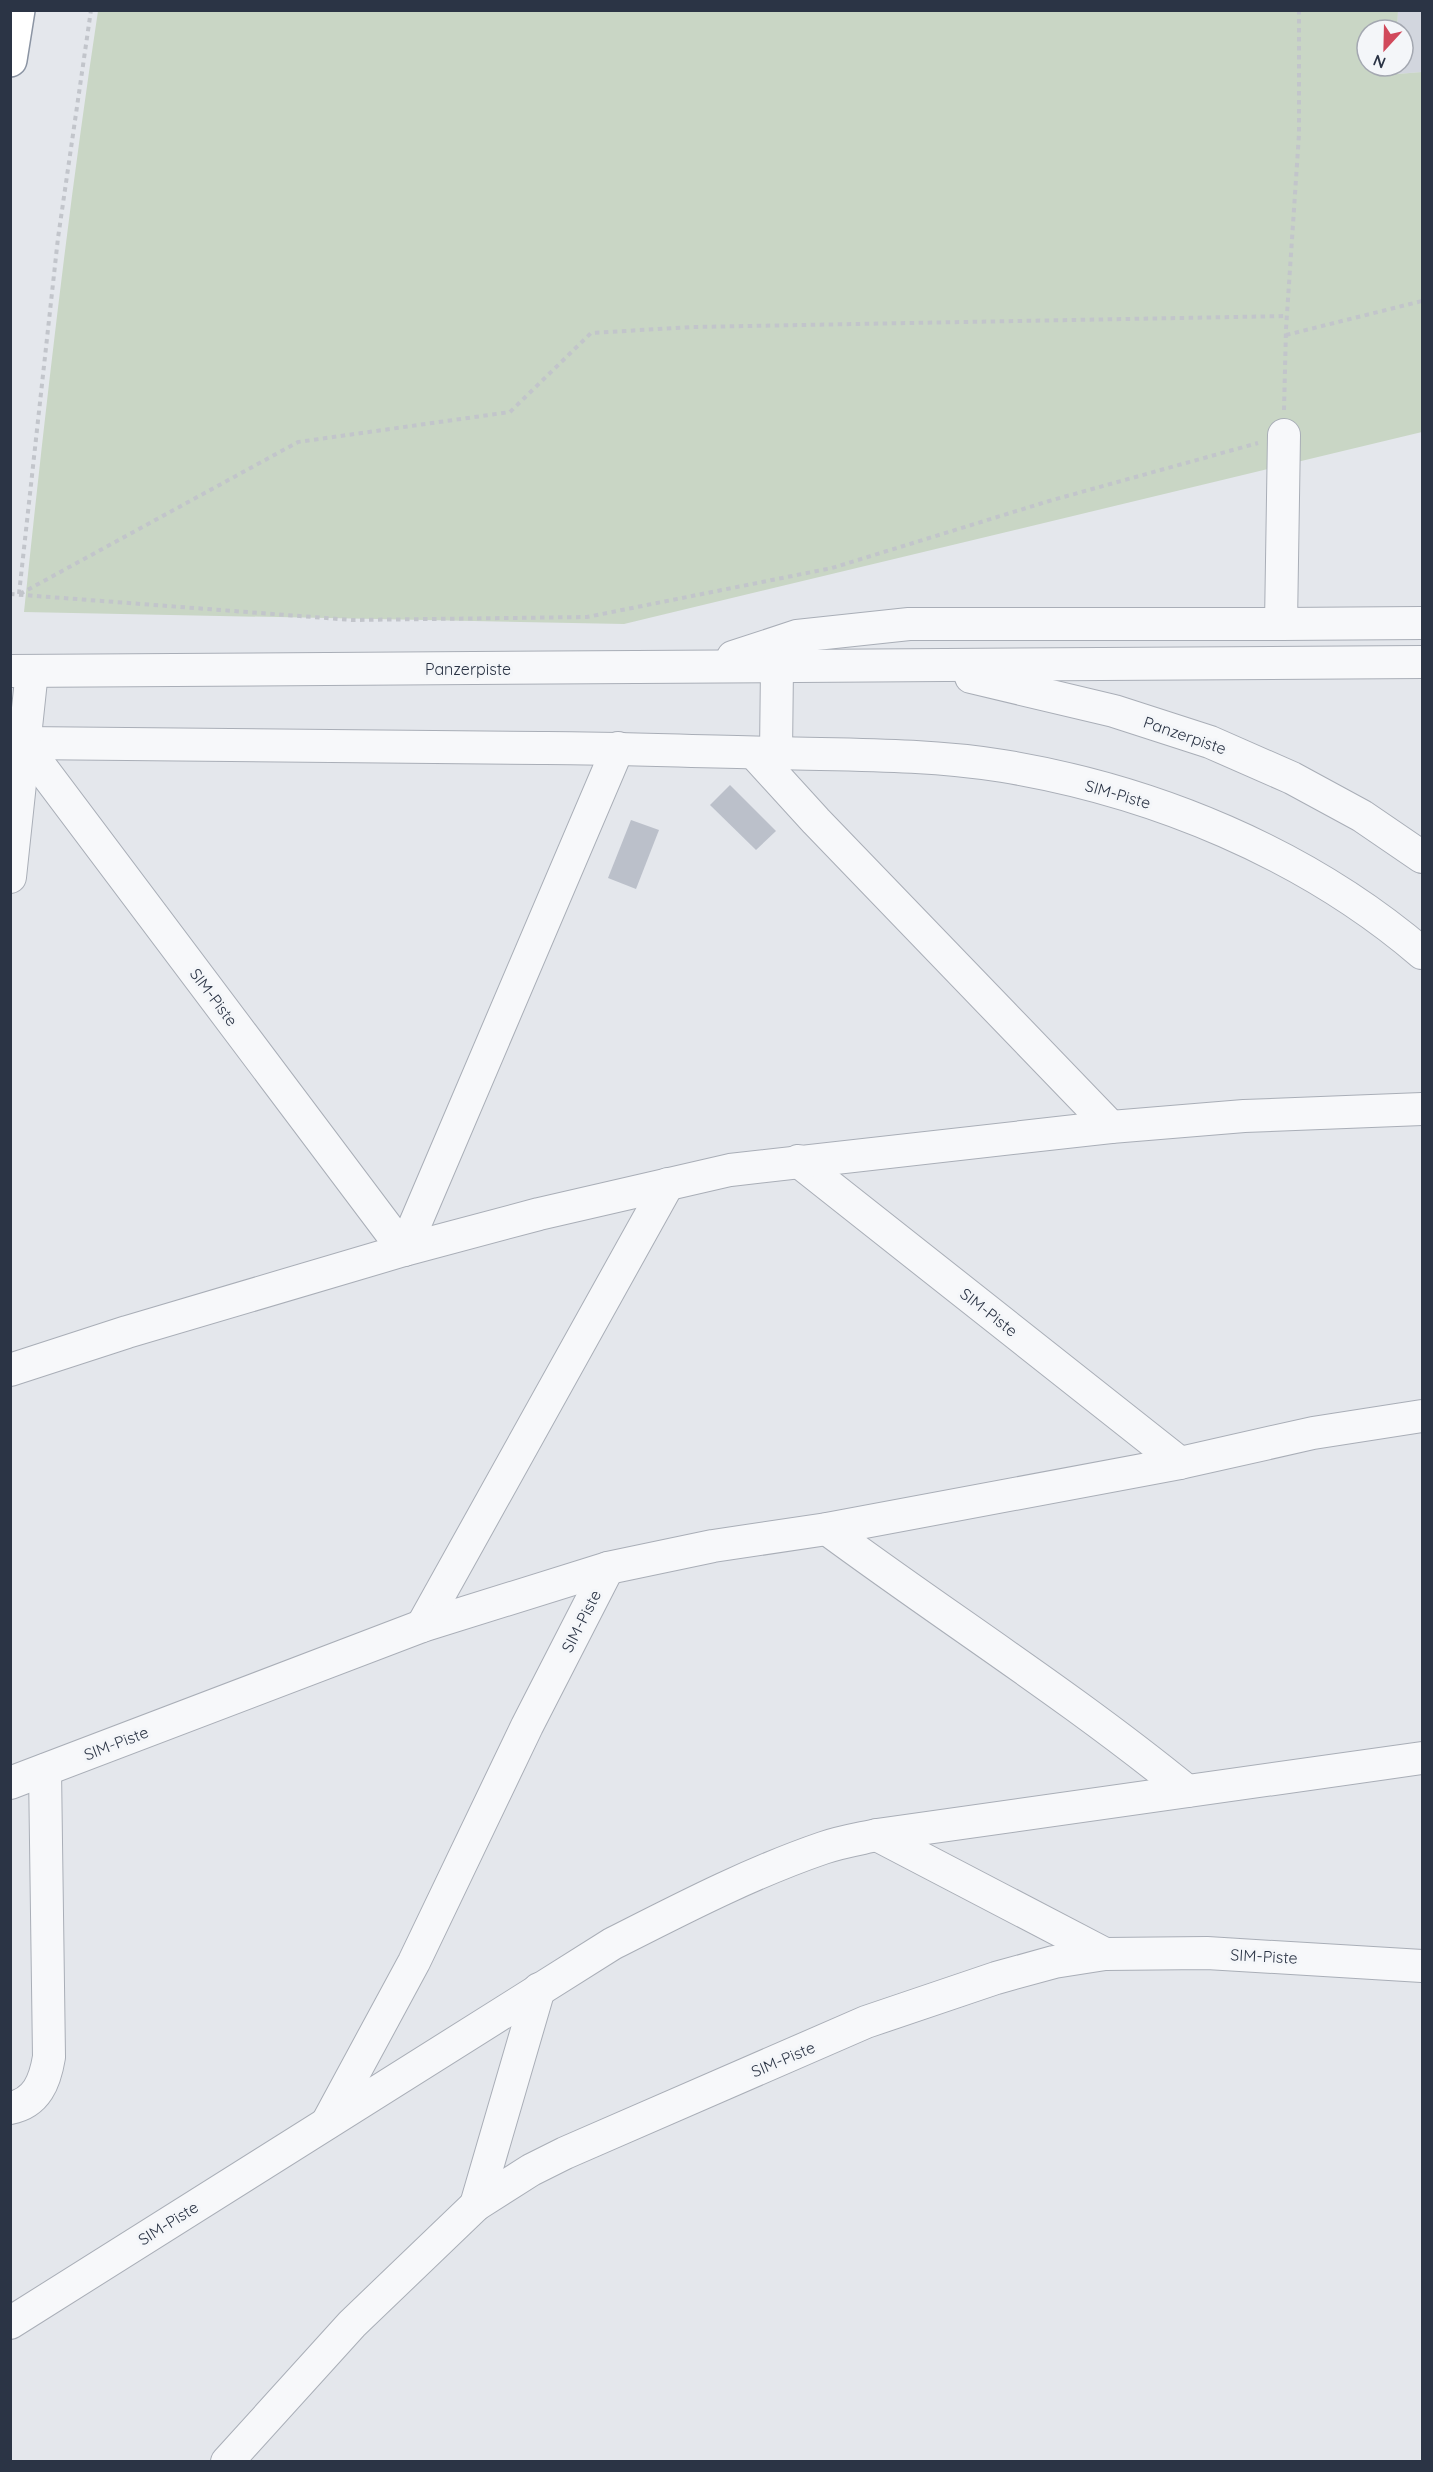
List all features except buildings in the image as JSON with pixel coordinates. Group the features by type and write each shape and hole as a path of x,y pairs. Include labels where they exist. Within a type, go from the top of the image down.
{"highway":[{"path":"10,60 18,10"}],"street":[{"path":"1281,624 1284,435"},
{"path":"703,667 797,636 909,624 1422,623"},
{"name":"Panzerpiste","path":"21,671 1422,662"},
{"name":"Panzerpiste","path":"926,665 1114,711 1210,742 1302,783 1362,816 1422,857"},
{"path":"777,666 765,753 816,821 1111,1128"},
{"path":"10,877 23,743 21,671"},
{"name":"SIM-Piste","path":"23,743 618,748 959,760 1005,766 1068,779 1144,800 1218,828 1291,864 1357,903 1422,952"},
{"name":"SIM-Piste","path":"23,743 404,1250"},
{"path":"404,1250 618,748"},
{"path":"10,1370 127,1332 404,1250 539,1214 730,1170 1111,1128 1244,1116 1422,1109"},
{"name":"SIM-Piste","path":"798,1161 1180,1463"},
{"path":"423,1626 668,1184"},
{"name":"SIM-Piste","path":"10,1783 423,1626 608,1568 713,1546 827,1529 1180,1463 1313,1433 1422,1416"},
{"path":"827,1529 898,1582 1126,1741 1187,1791"},
{"name":"SIM-Piste","path":"327,2124 414,1962 527,1726 608,1568"},
{"name":"SIM-Piste","path":"10,2323 612,1944 771,1867 825,1847 877,1835 1422,1758"},
{"path":"10,2108 19,2106 32,2098 45,2080 50,2057 45,1770"},
{"name":"SIM-Piste","path":"877,1835 1105,1954"},
{"name":"SIM-Piste","path":"227,2462 351,2324 476,2205 531,2170 565,2153 866,2022 1045,1964 1105,1954 1207,1953 1422,1966"},
{"path":"476,2205 539,1989"}],"path":[{"path":"19,594 58,238 91,10"},
{"path":"10,594 352,620 587,617 832,568 1049,501 1284,435 1286,335 1299,135 1299,10"},
{"path":"1286,335 1422,301"},
{"path":"19,594 298,442 510,412 591,333 692,327 1287,316"}],"shaded area":[{"path":"1398,11 1422,11 1422,72 1415,73 1415,18 1398,18"}],"green space":[{"path":"98,11 1398,11 1398,18 1355,18 1355,78 1415,78 1415,73 1422,72 1422,432 624,624 24,612 77,161"}]}
